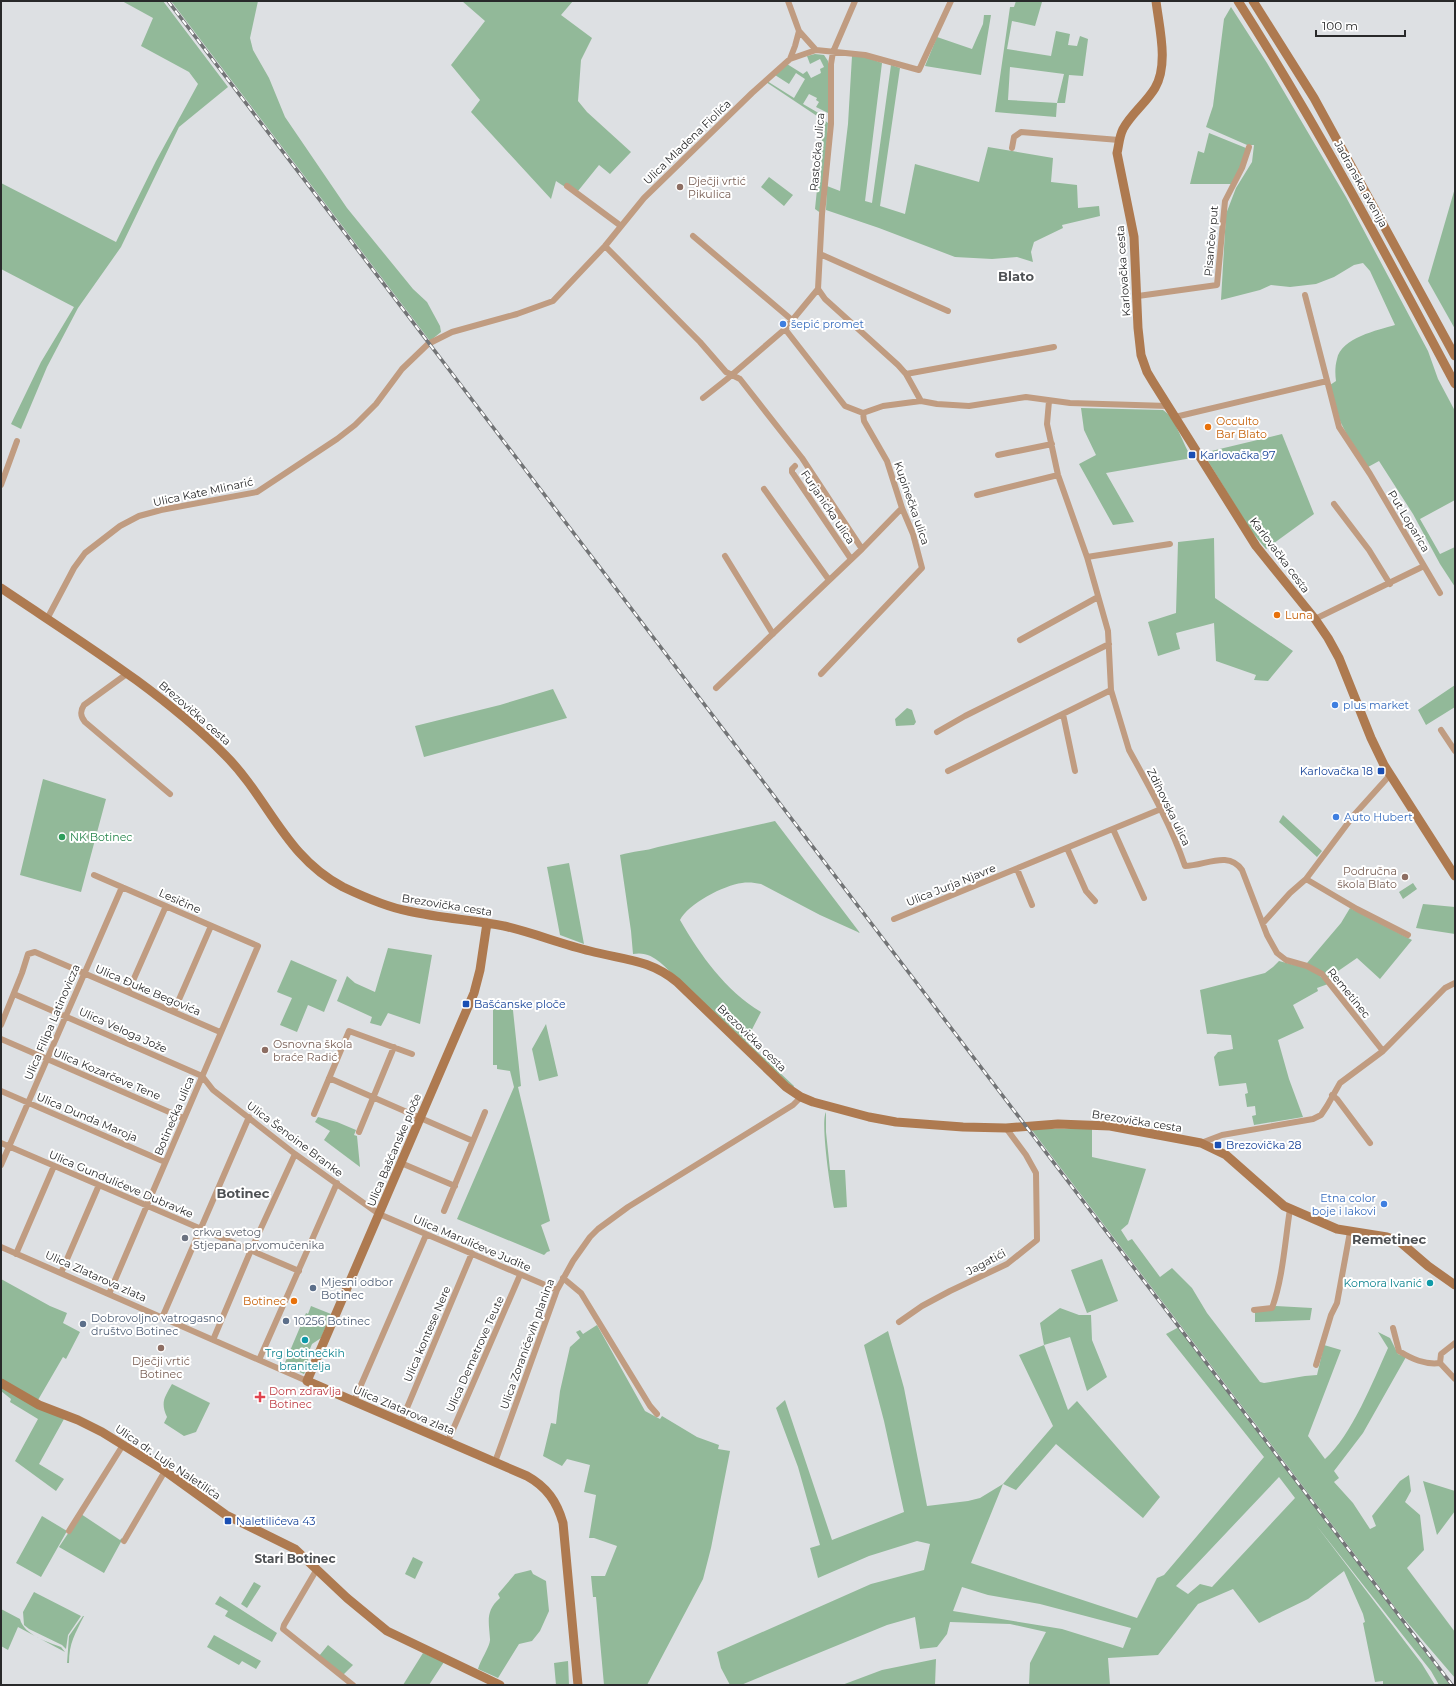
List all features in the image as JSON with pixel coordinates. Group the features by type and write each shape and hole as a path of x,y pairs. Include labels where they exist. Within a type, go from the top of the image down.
{"street":[{"path":"781,1 789,4 799,31 816,50 865,55 919,70 951,1"},
{"name":"Rastočka ulica","path":"818,289 822,209 831,124 831,64 833,52 855,1"},
{"name":"Karlovačka cesta","path":"1156,1 1162,63 1160,74 1156,87 1126,125 1119,140 1118,153 1119,166 1134,237 1139,342 1141,355 1147,372 1256,546 1315,619 1328,638 1338,658 1371,738 1390,775 1455,876"},
{"name":"Jadranska avenija","path":"1238,1 1301,102 1340,170 1455,384"},
{"name":"Jadranska avenija","path":"1254,1 1322,111 1455,356"},
{"name":"Ulica Mladena Fiolića","path":"790,59 799,31"},
{"name":"Ulica Mladena Fiolića","path":"428,344 452,332 517,314 553,301 605,246 661,181 790,59 816,50"},
{"path":"1012,148 1014,137 1021,132 1119,140"},
{"name":"Pisančev put","path":"1138,296 1217,285 1225,201 1242,168 1249,147"},
{"path":"567,186 621,226"},
{"path":"693,236 792,320"},
{"path":"605,246 700,342 726,372 732,375"},
{"path":"820,254 948,311"},
{"path":"703,398 785,329 818,289 825,299 878,345 906,374 921,401"},
{"path":"1175,418 1327,381 1305,295"},
{"path":"785,329 845,406 863,412 884,406 921,401 937,404 969,406 1026,397 1070,403 1168,406"},
{"name":"Ulica Kate Mlinarić","path":"47,619 74,568 85,553 120,526 139,516 161,510 192,503 249,494 268,486 355,425 376,404 402,369 428,344"},
{"path":"906,374 1054,347"},
{"name":"Furjanićka ulica","path":"732,375 740,379 802,458 862,549"},
{"name":"Put Loparica","path":"1315,619 1390,584 1424,566 1370,474 1339,427 1327,381"},
{"name":"Zdihovska ulica","path":"1049,401 1048,424 1058,475 1086,557 1108,631 1111,690 1129,750 1176,840 1185,866 1226,859 1239,866 1263,923"},
{"name":"Kupinečka ulica","path":"821,674 922,568 914,534 902,508 886,461 864,421 863,412"},
{"path":"1,485 16,441"},
{"path":"998,455 1052,444"},
{"name":"Furjanićka ulica","path":"795,466 792,472 851,559"},
{"path":"977,495 1058,475"},
{"path":"764,489 829,580"},
{"path":"1334,504 1369,550 1390,584"},
{"name":"Furjanićka ulica","path":"716,688 862,549 902,508"},
{"path":"1086,557 1170,544"},
{"path":"725,556 773,634"},
{"path":"1424,566 1440,593"},
{"name":"Brezovička cesta","path":"1,588 128,673 161,699 225,755 243,776 290,842 307,861 326,877 366,897 398,909 487,923 533,934 589,951 642,962 664,972 693,996 778,1080 801,1097 842,1110 896,1122 963,1127 1006,1128 1058,1124 1110,1126 1201,1143 1226,1155 1275,1200 1290,1209 1325,1225 1350,1232 1387,1237 1399,1241 1428,1266 1455,1285"},
{"path":"1020,640 1098,597"},
{"path":"937,732 965,716 1109,644"},
{"path":"128,673 84,706 81,709 81,714 85,722 170,794"},
{"path":"948,772 1111,690"},
{"path":"1063,714 1075,771"},
{"path":"1441,730 1455,751"},
{"path":"1263,923 1290,893 1306,879 1354,815 1390,775"},
{"name":"Ulica Jurja Njavre","path":"894,919 1161,809"},
{"path":"1114,829 1144,898"},
{"path":"1067,848 1086,891 1095,901"},
{"path":"1017,869 1032,905"},
{"name":"Lesičine","path":"94,875 258,946"},
{"path":"1306,879 1357,910 1408,935"},
{"name":"Ulica Filipa Latinovicza","path":"1,1165 83,973 122,887"},
{"path":"128,992 166,906"},
{"name":"Ulica Bašćanske ploče","path":"307,1381 474,993 480,970 487,923"},
{"name":"Remetinec","path":"1263,923 1267,935 1281,957 1290,962 1315,969 1322,974 1383,1052"},
{"path":"174,1011 211,926"},
{"name":"Botinečka ulica","path":"108,1294 258,946"},
{"name":"Ulica Đuke Begovića","path":"1,1025 28,954 37,952 220,1032"},
{"path":"1201,1143 1222,1135 1313,1119 1321,1115 1340,1083 1383,1052 1445,988 1455,983"},
{"name":"Ulica Veloga Jože","path":"14,994 202,1076"},
{"path":"314,1114 349,1030 412,1054"},
{"name":"Ulica Kozarčeve Tene","path":"1,1039 184,1118"},
{"path":"359,1132 394,1047"},
{"name":"Ulica Šenoine Branke","path":"202,1076 213,1090 295,1154 379,1214"},
{"path":"329,1078 473,1141"},
{"name":"Ulica Dunda Maroja","path":"1,1091 165,1162"},
{"path":"1332,1096 1337,1099 1370,1143"},
{"path":"563,1278 573,1261 598,1229 628,1207 793,1105 801,1097"},
{"path":"444,1211 485,1112"},
{"path":"162,1318 249,1117"},
{"name":"Jagatići","path":"899,1322 922,1306 1007,1264 1037,1240 1036,1173 1026,1155 1006,1128"},
{"name":"Ulica Gundulićeve Dubravke","path":"1,1143 299,1271"},
{"path":"213,1340 251,1250 295,1154"},
{"path":"401,1163 455,1186"},
{"path":"16,1254 54,1166"},
{"path":"259,1360 337,1183"},
{"path":"61,1273 99,1185"},
{"path":"1254,1310 1272,1308 1278,1289 1290,1209"},
{"name":"Ulica Marulićeve Judite","path":"379,1214 557,1290"},
{"path":"1316,1365 1331,1316 1337,1303 1350,1232"},
{"path":"354,1401 426,1235"},
{"name":"Ulica Zlatarova zlata","path":"1,1247 535,1480 548,1492 558,1506 561,1515 564,1531 578,1685"},
{"name":"Ulica kontese Nere","path":"401,1422 472,1253"},
{"name":"Ulica Demetrove Teute","path":"448,1442 520,1275"},
{"name":"Ulica Zoranićevih planina","path":"495,1462 557,1290 563,1278 581,1293 657,1414"},
{"path":"1393,1328 1399,1352 1408,1357 1427,1363 1440,1363 1455,1379"},
{"path":"1440,1363 1442,1354 1455,1343"},
{"name":"Ulica dr. Luje Naletilića","path":"1,1383 38,1405 78,1420 123,1444 165,1471 226,1515 295,1549 357,1606 387,1631 500,1685"},
{"path":"69,1531 123,1444"},
{"path":"124,1541 165,1471"},
{"path":"317,1569 283,1629 353,1685"}],"green space":[{"path":"122,1 163,1 228,87 179,127 121,247 78,308 47,367 21,429 11,424 41,362 74,307 1,269 1,183 116,242 156,161 198,84 189,72 141,46 153,18"},
{"path":"171,1 258,1 250,38 253,50 269,78 285,117 347,208 413,289 427,302 440,326 441,332 430,341"},
{"path":"462,1 573,1 561,15 592,38 581,60 578,101 587,112 631,152 610,174 599,165 578,191 565,187 556,181 551,199 471,112 480,100 451,65 485,21"},
{"path":"1016,1 1042,2 1035,26 1012,21 1007,49 1051,56 1056,31 1070,34 1068,45 1077,46 1080,36 1088,39 1083,76 1069,75 1065,103 1057,103 1056,117 995,112 1010,7 1014,7","holes":["1010,67 1064,74 1057,103 1008,100"]},
{"path":"1231,7 1267,63 1346,197 1428,351 1438,379 1455,411 1455,500 1420,519 1440,554 1455,547 1455,587 1440,564 1413,514 1379,461 1368,467 1346,433 1340,421 1330,385 1336,381 1335,370 1337,359 1345,346 1353,340 1370,332 1395,325 1370,271 1363,263 1354,265 1334,277 1316,284 1290,287 1271,285 1260,290 1221,300 1226,214 1236,188 1252,162 1254,145 1247,145 1206,127 1213,106 1224,19"},
{"path":"984,15 991,15 981,75 925,66 937,37 972,49 983,24"},
{"path":"815,54 824,55 828,61 828,113 816,107 819,102 816,100 817,98 809,94 803,104 822,115 820,118 766,82 767,81 794,98 805,79 796,73 789,84 775,75 787,64 803,74 807,71 811,78 821,73 820,69 824,67 820,59 810,64 807,56"},
{"path":"852,56 863,56 882,63 865,201 872,203 891,65 900,68 880,206 905,214 915,164 979,182 988,147 1053,158 1051,182 1077,185 1078,208 1099,206 1100,216 1062,225 1063,228 1034,242 1031,252 1033,262 1017,257 992,259 955,257 879,228 826,210 827,186 840,191 848,124"},
{"path":"824,120 828,123 822,214 815,209"},
{"path":"1209,133 1246,148 1243,162 1231,184 1190,184 1198,151 1204,153"},
{"path":"769,177 793,195 784,206 761,187"},
{"path":"1455,188 1455,329 1428,281"},
{"path":"1081,408 1163,410 1176,425 1192,458 1106,473 1134,522 1113,525 1079,464 1096,455 1084,430"},
{"path":"1282,434 1314,514 1266,549 1251,531 1203,453"},
{"path":"1214,538 1215,598 1293,651 1268,681 1254,680 1256,675 1216,661 1214,623 1176,633 1180,649 1158,656 1148,622 1176,613 1178,542"},
{"path":"1455,685 1455,707 1426,725 1418,710"},
{"path":"553,689 567,718 424,757 415,726 500,705"},
{"path":"907,708 912,710 916,722 914,725 896,726 895,719"},
{"name":"NK Botinec","path":"43,779 106,799 81,892 20,875"},
{"path":"1283,815 1322,851 1317,857 1279,822"},
{"path":"775,821 860,933 820,915 761,884 752,883 726,887 707,896 684,914 680,920 705,959 725,983 761,1012 746,1041 794,1086 793,1088 679,979 658,961 653,957 640,953 633,954 620,855"},
{"path":"569,863 584,944 560,935 547,867"},
{"path":"1413,883 1417,889 1403,899 1399,892"},
{"path":"1423,904 1455,907 1455,934 1416,928"},
{"path":"1350,908 1412,940 1380,979 1357,958 1328,978 1307,963 1341,923"},
{"path":"388,948 432,955 420,1024 388,1013 381,1026 370,1023 372,1017 337,1001 347,976 355,983 375,992"},
{"path":"291,960 337,980 324,1012 308,1005 297,1032 280,1025 292,998 277,992"},
{"path":"1279,961 1314,970 1328,984 1317,988 1318,991 1293,1005 1304,1028 1278,1040 1289,1079 1303,1117 1254,1125 1252,1116 1256,1115 1255,1106 1247,1107 1245,1094 1248,1093 1246,1083 1219,1086 1214,1057 1218,1052 1233,1049 1231,1035 1207,1034 1200,990 1265,973"},
{"path":"512,1001 521,1086 518,1087 550,1221 541,1225 550,1251 544,1255 457,1219 514,1087 510,1071 497,1069 497,1065 493,1065 493,1003"},
{"path":"546,1024 558,1076 539,1081 532,1049"},
{"path":"826,1112 826,1132 830,1170 845,1170 847,1207 834,1208 825,1143 824,1118"},
{"path":"318,1117 337,1122 356,1130 354,1135 357,1136 360,1167 324,1140 330,1131 315,1122"},
{"path":"1031,1129 1092,1129 1092,1157 1146,1169 1128,1224 1121,1230 1128,1241 1132,1239 1160,1277 1172,1268 1192,1288 1207,1313 1260,1382 1264,1383 1317,1375 1324,1345 1341,1350 1308,1436 1325,1459 1335,1449 1353,1422 1369,1391 1388,1348 1378,1332 1390,1338 1398,1354 1406,1357 1363,1433 1334,1471 1339,1478 1334,1482 1353,1503 1370,1529 1376,1526 1372,1516 1400,1481 1409,1475 1411,1491 1405,1502 1420,1515 1424,1550 1407,1568 1455,1632 1455,1678 1401,1615"},
{"path":"1102,1259 1118,1301 1087,1313 1071,1270"},
{"path":"1,1279 50,1306 67,1313 63,1323 80,1332 66,1359 63,1357 38,1400 1,1379"},
{"path":"311,1306 331,1314 321,1338 312,1344 307,1356 309,1362 304,1374 284,1365 306,1313 308,1314"},
{"path":"1276,1306 1312,1308 1310,1320 1255,1322 1255,1312"},
{"path":"1060,1308 1079,1315 1091,1315 1092,1340 1107,1377 1087,1391 1070,1337 1044,1345 1040,1323"},
{"path":"597,1325 645,1411 660,1419 662,1416 697,1437 719,1445 718,1449 730,1451 711,1548 703,1579 647,1685 604,1685 596,1597 593,1597 591,1576 605,1576 617,1546 594,1538 589,1538 596,1495 584,1492 590,1465 567,1459 562,1466 543,1456 551,1423 556,1424 560,1391 570,1347 580,1338 576,1332 580,1330 583,1334"},
{"path":"1179,1327 1450,1685 1439,1685 1431,1671 1316,1525 1422,1664 1435,1685 1383,1685 1383,1681 1375,1682 1363,1623 1365,1622 1363,1614 1344,1571 1308,1599 1259,1623 1233,1589 1198,1604 1158,1655 1108,1658 1110,1685 1029,1685 1030,1663 1046,1632 1010,1624 950,1622 947,1634 937,1647 920,1649 915,1617 887,1625 741,1685 730,1685 721,1668 717,1652 871,1584 924,1570 930,1544 917,1541 869,1556 818,1578 810,1548 820,1545 798,1467 776,1408 785,1400 832,1540 904,1512 884,1421 864,1345 888,1331 904,1388 927,1506 980,1498 1003,1484 971,1563 1137,1618 1157,1578 1164,1575 1264,1457 1166,1334","holes":["1279,1477 1295,1498 1212,1587 1200,1584 1188,1594 1176,1586","962,1587 988,1595 1040,1604 1131,1628 1123,1648 1062,1629 953,1611"]},
{"path":"1044,1345 1068,1410 1077,1401 1160,1497 1143,1518 1056,1444 1016,1490 1003,1484 1053,1426 1019,1355"},
{"path":"172,1384 210,1403 196,1432 184,1436 164,1423 167,1417 164,1407 164,1400"},
{"path":"1,1387 64,1419 39,1464 64,1479 56,1491 15,1461 38,1419 10,1402 11,1399 1,1391"},
{"path":"1423,1481 1455,1491 1455,1511 1437,1535"},
{"path":"81,1514 120,1540 122,1538 104,1573 59,1547"},
{"path":"42,1516 67,1531 41,1577 16,1563"},
{"path":"413,1557 423,1562 415,1579 405,1574"},
{"path":"531,1570 533,1574 546,1581 549,1611 540,1631 532,1641 519,1644 498,1678 478,1669 490,1642 490,1612 500,1598 498,1594 515,1574"},
{"path":"254,1582 261,1586 247,1608 241,1604"},
{"path":"34,1592 81,1616 68,1635 66,1649 62,1645 29,1629 24,1625 23,1612"},
{"path":"220,1596 277,1633 272,1642 225,1616 228,1611 215,1604"},
{"path":"1,1609 20,1619 22,1625 31,1634 18,1627 8,1650 1,1646"},
{"path":"83,1616 73,1639 69,1663 67,1663 69,1636"},
{"path":"34,1635 61,1647 65,1652"},
{"path":"214,1635 261,1661 256,1669 242,1661 239,1665 207,1647"},
{"path":"328,1645 353,1665 343,1675 319,1656"},
{"path":"423,1653 444,1662 429,1685 403,1685"},
{"path":"936,1659 935,1685 842,1685 882,1670"},
{"path":"568,1661 569,1685 556,1685 554,1663"}],"railway":[{"path":"168,1 1452,1685"}],"place":[{"name":"Dječji vrtić Pikulica","path":"680,187"},
{"name":"šepić promet","path":"783,324"},
{"name":"Occulto Bar Blato","path":"1208,427"},
{"name":"Karlovačka 97","path":"1192,455"},
{"name":"Luna","path":"1277,615"},
{"name":"plus market","path":"1335,705"},
{"name":"Karlovačka 18","path":"1381,771"},
{"name":"Auto Hubert","path":"1336,817"},
{"name":"NK Botinec","path":"62,837"},
{"name":"Područna škola Blato","path":"1405,877"},
{"name":"Bašćanske ploče","path":"466,1004"},
{"name":"Osnovna škola braće Radić","path":"265,1050"},
{"name":"Brezovička 28","path":"1218,1145"},
{"name":"Etna color boje i lakovi","path":"1384,1204"},
{"name":"crkva svetog Stjepana prvomučenika","path":"185,1238"},
{"name":"Komora Ivanić","path":"1430,1283"},
{"name":"Mjesni odbor Botinec","path":"313,1288"},
{"name":"Botinec","path":"294,1301"},
{"name":"10256 Botinec","path":"286,1321"},
{"name":"Dobrovoljno vatrogasno društvo Botinec","path":"83,1324"},
{"name":"Trg botinečkih branitelja","path":"305,1340"},
{"name":"Dječji vrtić Botinec","path":"161,1348"},
{"name":"Dom zdravlja Botinec","path":"260,1397"},
{"name":"Naletilićeva 43","path":"228,1521"}],"district":[{"name":"Blato","path":"1016,276"},
{"name":"Botinec","path":"243,1193"},
{"name":"Remetinec","path":"1389,1239"},
{"name":"Stari Botinec","path":"295,1558"}]}
